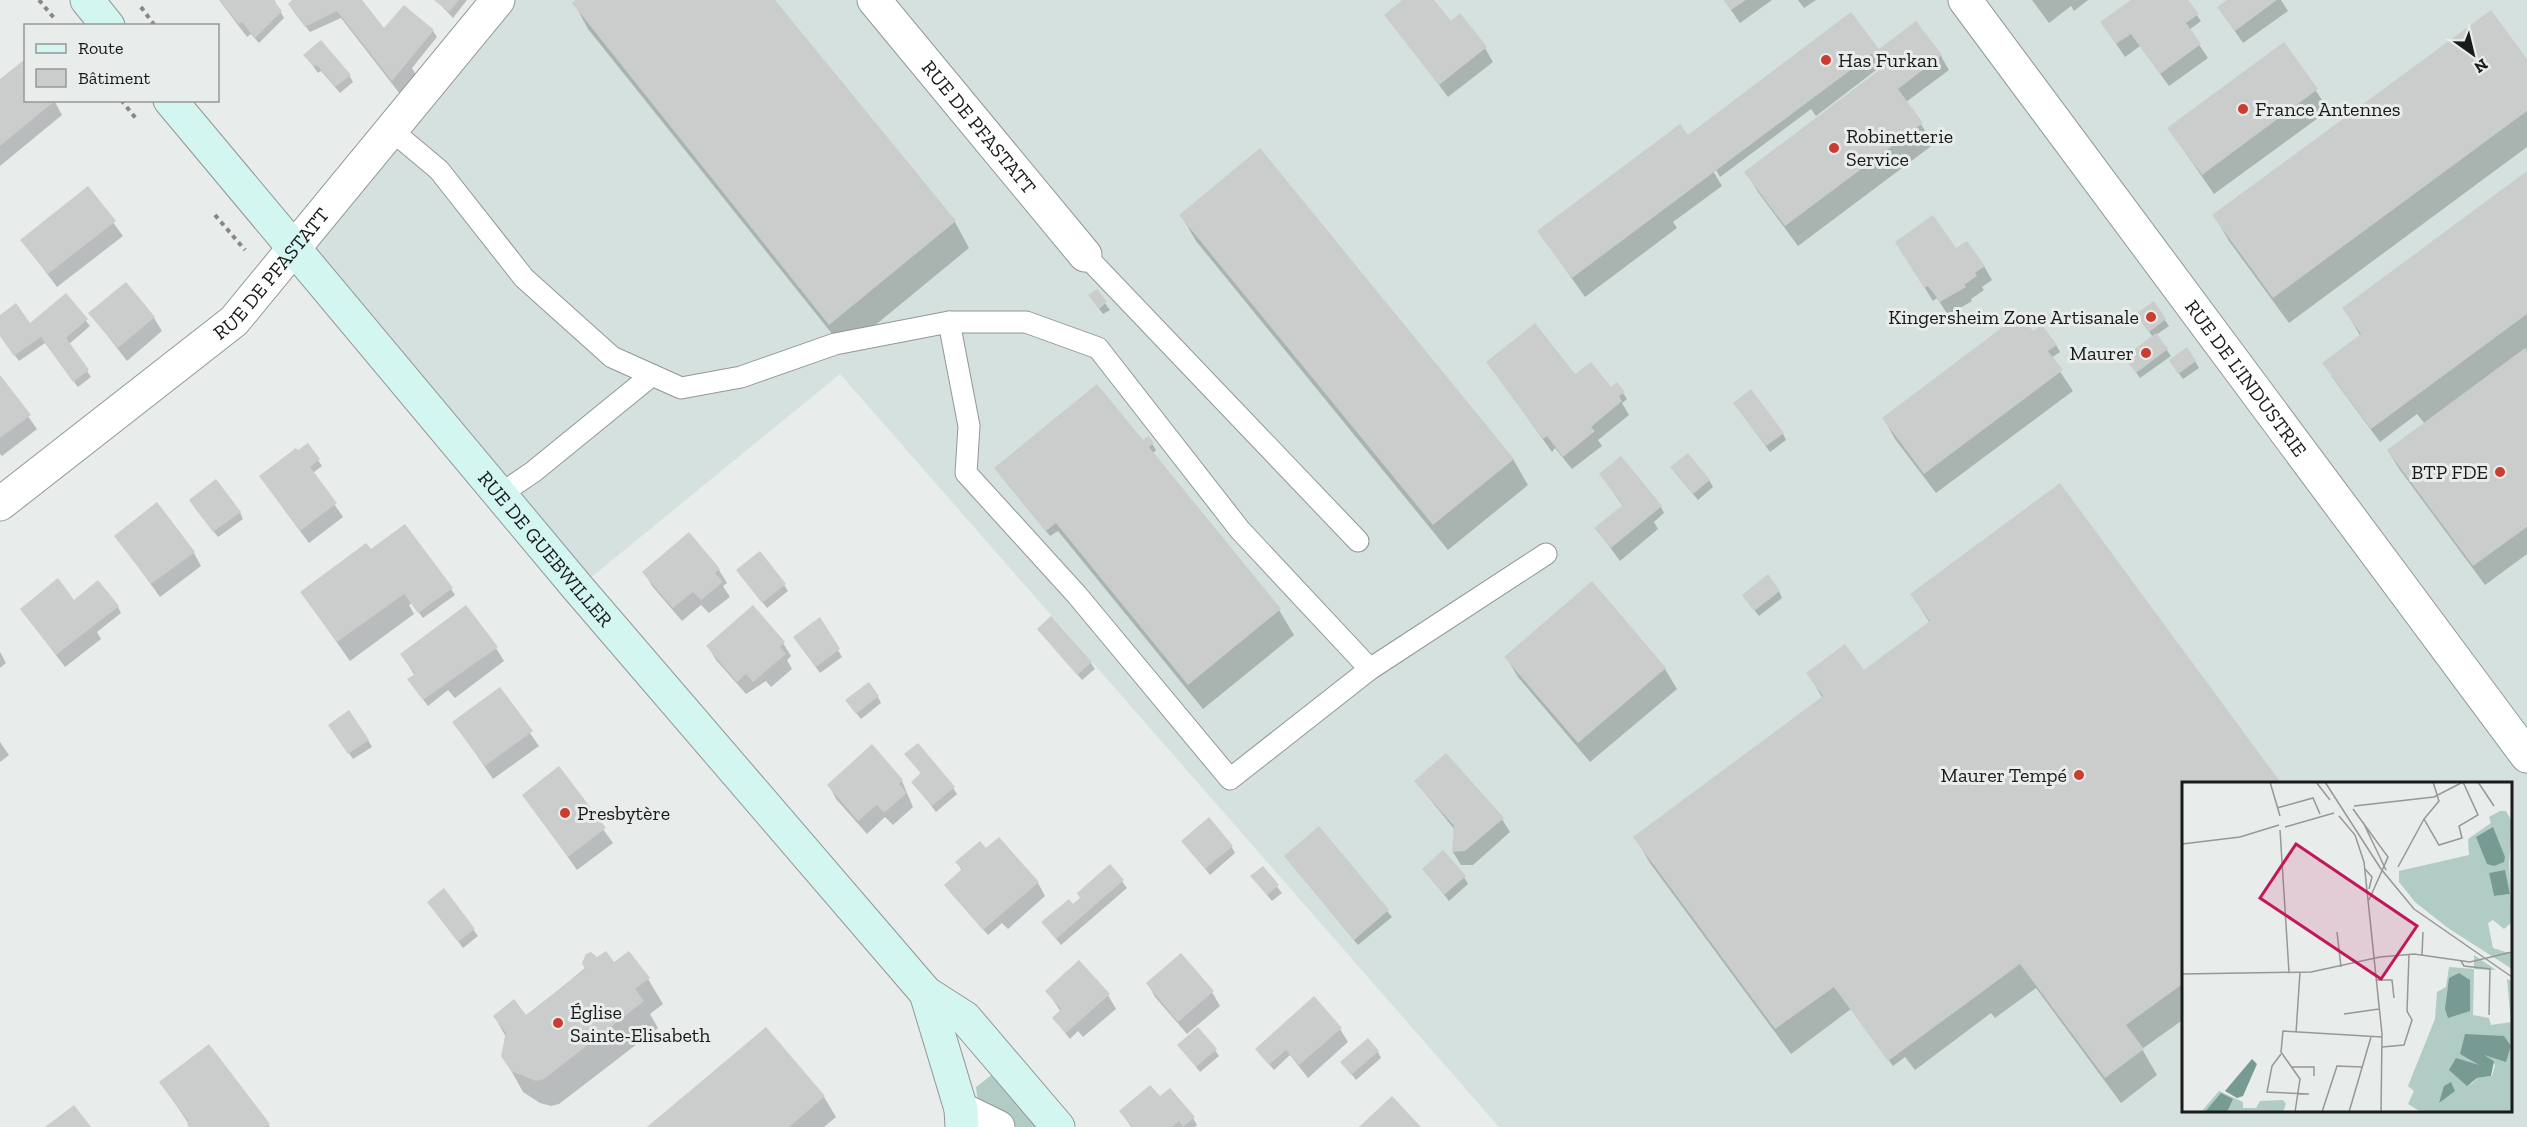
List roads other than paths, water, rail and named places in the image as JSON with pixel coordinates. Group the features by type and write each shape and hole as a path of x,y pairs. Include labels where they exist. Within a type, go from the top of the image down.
{"main road":[{"path":"87,0 106,24"},
{"name":"RUE DE GUEBWILLER","path":"172,102 292,250 926,993 965,1018 1058,1127"},
{"name":"RUE DE GUEBWILLER","path":"926,993 962,1118"}],"street":[{"name":"RUE DE PFASTATT","path":"0,504 234,321 498,0"},
{"name":"RUE DE PFASTATT","path":"874,0 1085,255"},
{"name":"RUE DE L'INDUSTRIE","path":"1965,0 2527,756"},
{"path":"962,1118 998,1127"}],"lane":[{"path":"390,129 439,170 524,278 612,357 681,388 741,377 835,344 950,322 1026,322 1098,348 1240,530 1370,669"},
{"path":"1085,255 1358,541"},
{"path":"950,322 969,426 966,473 1077,595 1230,779 1370,669 1546,554"},
{"path":"500,495 533,472 652,375"}],"place":[{"name":"Has Furkan","path":"1826,60"},
{"name":"France Antennes","path":"2243,109"},
{"name":"Robinetterie Service","path":"1834,148"},
{"name":"Kingersheim Zone Artisanale","path":"2151,317"},
{"name":"Maurer","path":"2146,353"},
{"name":"BTP FDE","path":"2500,472"},
{"name":"Maurer Tempé","path":"2079,775"},
{"name":"Presbytère","path":"565,813"},
{"name":"Église Sainte-Elisabeth","path":"558,1023"}]}
